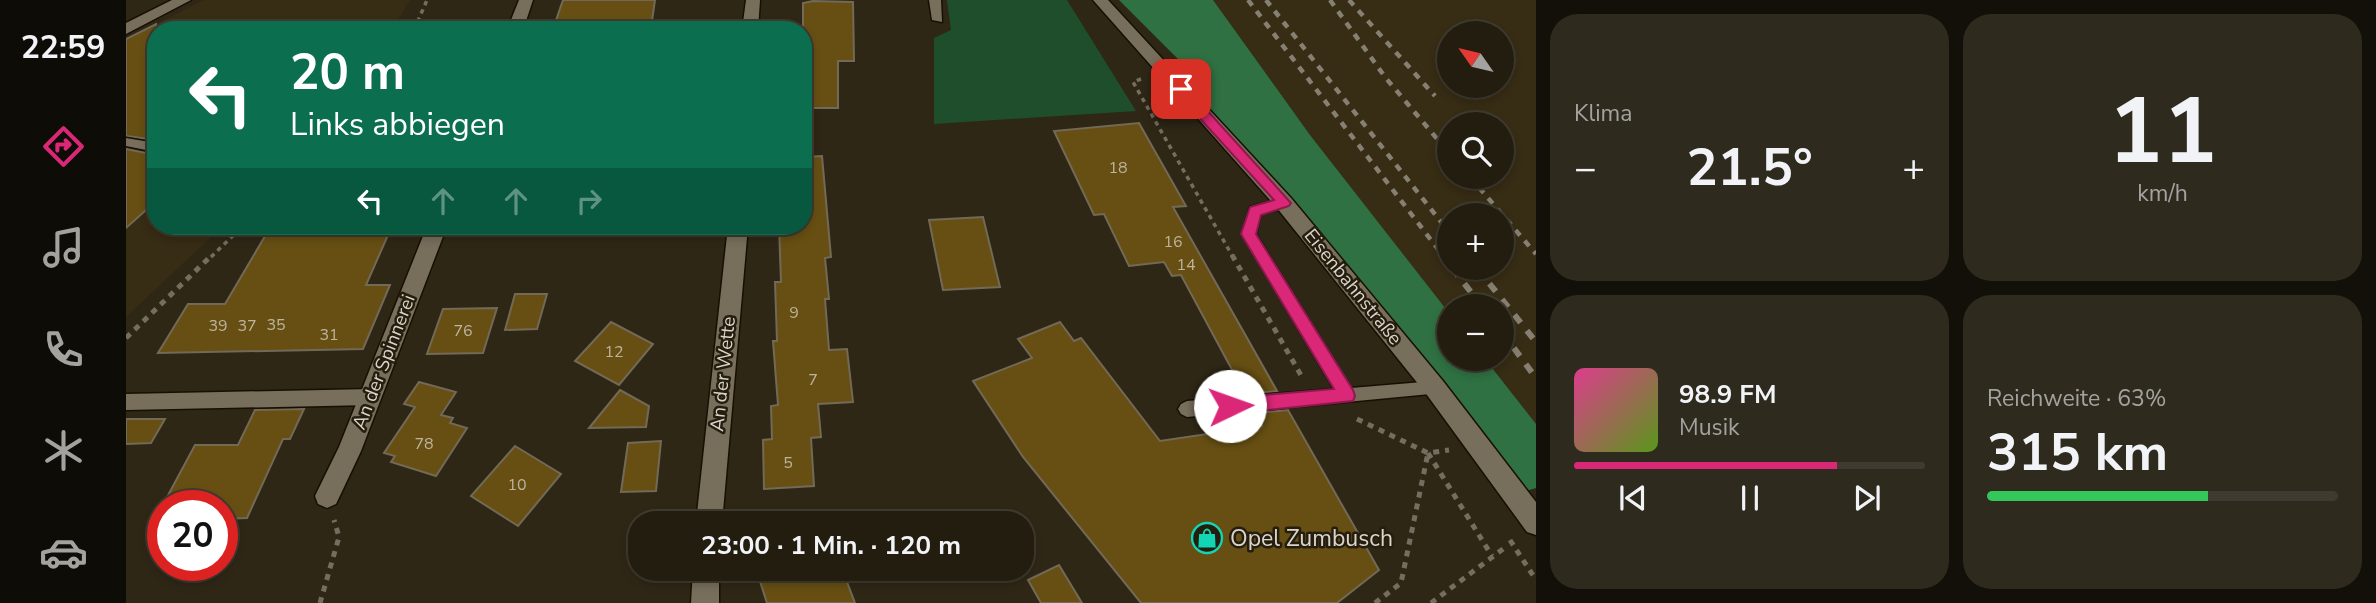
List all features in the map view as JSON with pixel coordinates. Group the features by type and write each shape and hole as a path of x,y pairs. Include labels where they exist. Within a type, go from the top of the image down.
{"street":[{"path":"126,29 184,0"},
{"path":"518,21 526,0"},
{"path":"751,21 753,0"},
{"name":"Eisenbahnstraße","path":"1100,0 1284,203 1434,388 1536,523"},
{"name":"An der Spinnerei","path":"327,496 349,451 434,235"},
{"name":"An der Wette","path":"710,511 737,235"},
{"path":"705,603 706,581"}],"lane":[{"path":"935,0 938,20"},
{"path":"126,142 147,146"},
{"path":"1284,203 1255,211 1249,234 1347,396"},
{"path":"1187,409 1434,388"},
{"path":"126,402 371,397"}],"path":[{"path":"418,21 427,0"},
{"path":"126,338 234,235"},
{"path":"1428,453 1450,450"},
{"path":"1428,453 1492,556"},
{"path":"1375,603 1401,583 1428,453"},
{"path":"320,603 339,537 327,496"},
{"path":"1431,603 1503,549"}],"shaded area":[{"path":"204,0 410,0 397,21 162,21"},
{"path":"1213,0 1536,0 1536,425 1493,371 1514,371 1514,294 1437,294 1437,299 1310,135"},
{"path":"147,28 147,235 213,235 126,317 126,39"}],"green space":[{"path":"947,0 1067,0 1136,111 934,124 934,38 951,30"},
{"path":"1119,0 1213,0 1310,135 1437,298 1437,371 1494,371 1536,424 1536,488 1515,494 1163,70 1180,61"}],"building":[{"path":"563,0 655,0 652,21 556,21"},
{"path":"853,2 854,61 838,61 838,108 812,108 812,21 803,21 803,3"},
{"path":"147,28 147,139 126,136 126,39"},
{"path":"1139,123 1186,206 1173,207 1277,391 1245,394 1181,275 1172,276 1164,262 1129,266 1104,214 1094,215 1054,131"},
{"path":"126,149 147,153 147,209 126,228"},
{"path":"822,156 831,257 825,258 829,299 825,299 829,350 847,349 853,402 818,404 821,437 811,438 814,486 764,489 763,440 772,439 771,406 778,405 773,341 777,341 775,282 781,282 779,235 812,235 812,157"},
{"path":"983,217 1000,287 943,290 929,220"},
{"path":"266,235 388,235 366,285 390,285 363,349 158,353 188,304 225,304"},
{"path":"515,294 547,294 537,329 505,330"},
{"path":"497,308 483,353 427,354 443,309"},
{"path":"611,322 653,344 619,385 575,361"},
{"path":"1060,322 1074,341 1081,338 1160,441 1262,426 1255,413 1288,410 1379,570 1337,603 1141,603 1023,457 973,381 1032,358 1018,339"},
{"path":"419,382 456,392 441,415 453,418 450,423 467,428 436,476 391,462 395,456 384,453 415,407 404,404"},
{"path":"620,390 649,406 646,427 589,428"},
{"path":"304,409 290,439 283,439 247,518 238,518 238,490 171,490 195,445 238,445 255,410"},
{"path":"126,419 165,419 151,443 126,444"},
{"path":"661,441 656,491 621,492 628,443"},
{"path":"515,446 561,474 518,526 471,496"},
{"path":"1059,565 1082,603 1041,603 1029,581 1034,581 1034,577"},
{"path":"760,581 847,581 855,603 767,603"}],"railway":[{"path":"1248,0 1437,248"},
{"path":"1266,0 1437,217"},
{"path":"1330,0 1385,77 1437,139"},
{"path":"1349,0 1435,96"},
{"path":"1480,189 1536,254"},
{"path":"1461,280 1473,294"},
{"path":"1487,280 1536,342"},
{"path":"1514,348 1536,378"}],"place":[{"name":"Opel Zumbusch","path":"1207,538"}],"route":[{"path":"1181,89 1284,203 1255,211 1249,234 1347,396 1230,406"}]}
